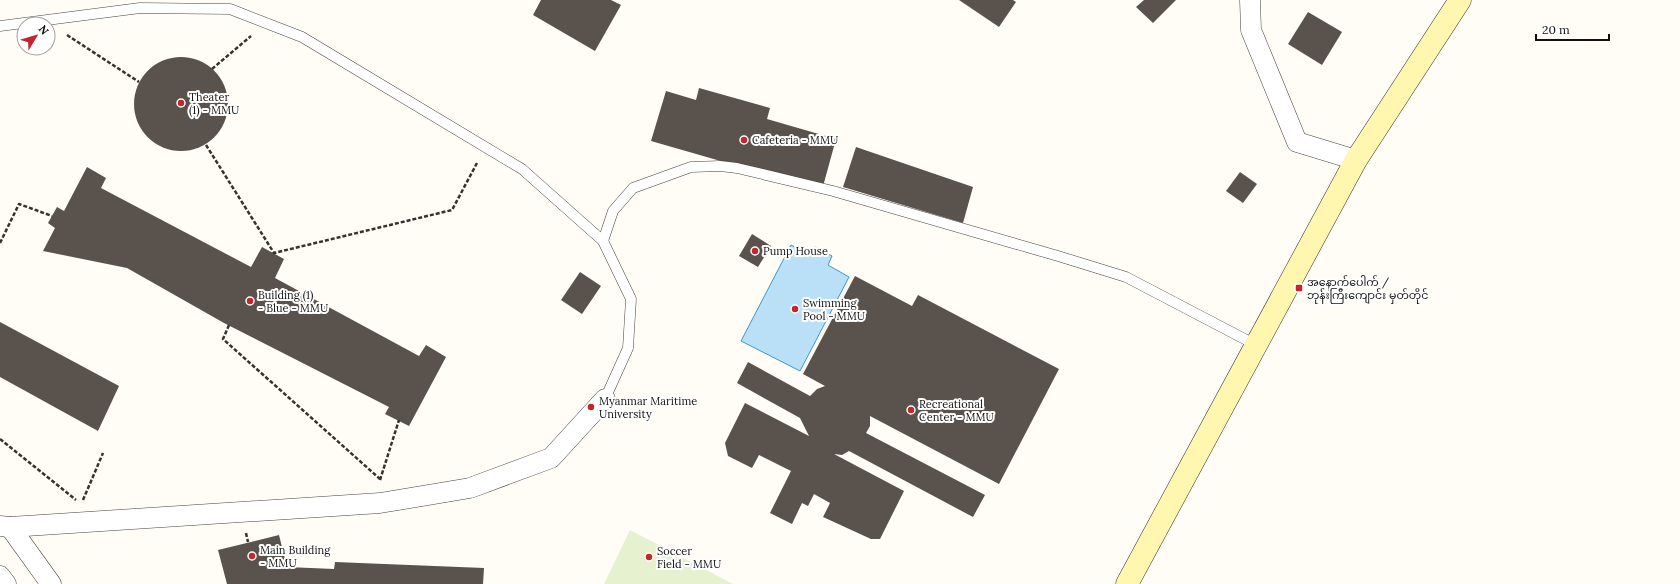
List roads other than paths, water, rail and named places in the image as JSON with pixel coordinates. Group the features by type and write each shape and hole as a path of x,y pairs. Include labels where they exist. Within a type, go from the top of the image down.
{"street":[{"path":"1250,0 1251,30 1297,142 1356,160"},
{"path":"1127,584 1356,160 1460,0"},
{"path":"5,527 372,504 470,488 551,458 605,399"},
{"path":"5,527 51,584"},
{"path":"0,576 6,584"}],"lane":[{"path":"0,26 140,8 230,9 302,38 522,169 603,241 632,298 628,348 605,399"},
{"path":"603,241 613,211 633,188 691,167 720,166 737,168 833,191 1126,277 1256,345"}],"water":[{"name":"Swimming Pool - MMU","path":"791,245 810,255 815,247 832,256 828,265 849,277 800,371 741,341"}],"place":[{"name":"Theater (1) - MMU","path":"181,103"},
{"name":"Cafeteria - MMU","path":"744,140"},
{"name":"Pump House","path":"755,251"},
{"name":"အနောက်ပေါက် / ဘုန်းကြီးကျောင်း မှတ်တိုင်","path":"1299,288"},
{"name":"Building (1) - Blue - MMU","path":"250,301"},
{"name":"Swimming Pool - MMU","path":"795,309"},
{"name":"Myanmar Maritime University","path":"591,407"},
{"name":"Recreational Center - MMU","path":"911,410"},
{"name":"Main Building - MMU","path":"252,556"},
{"name":"Soccer Field - MMU","path":"649,557"}]}
